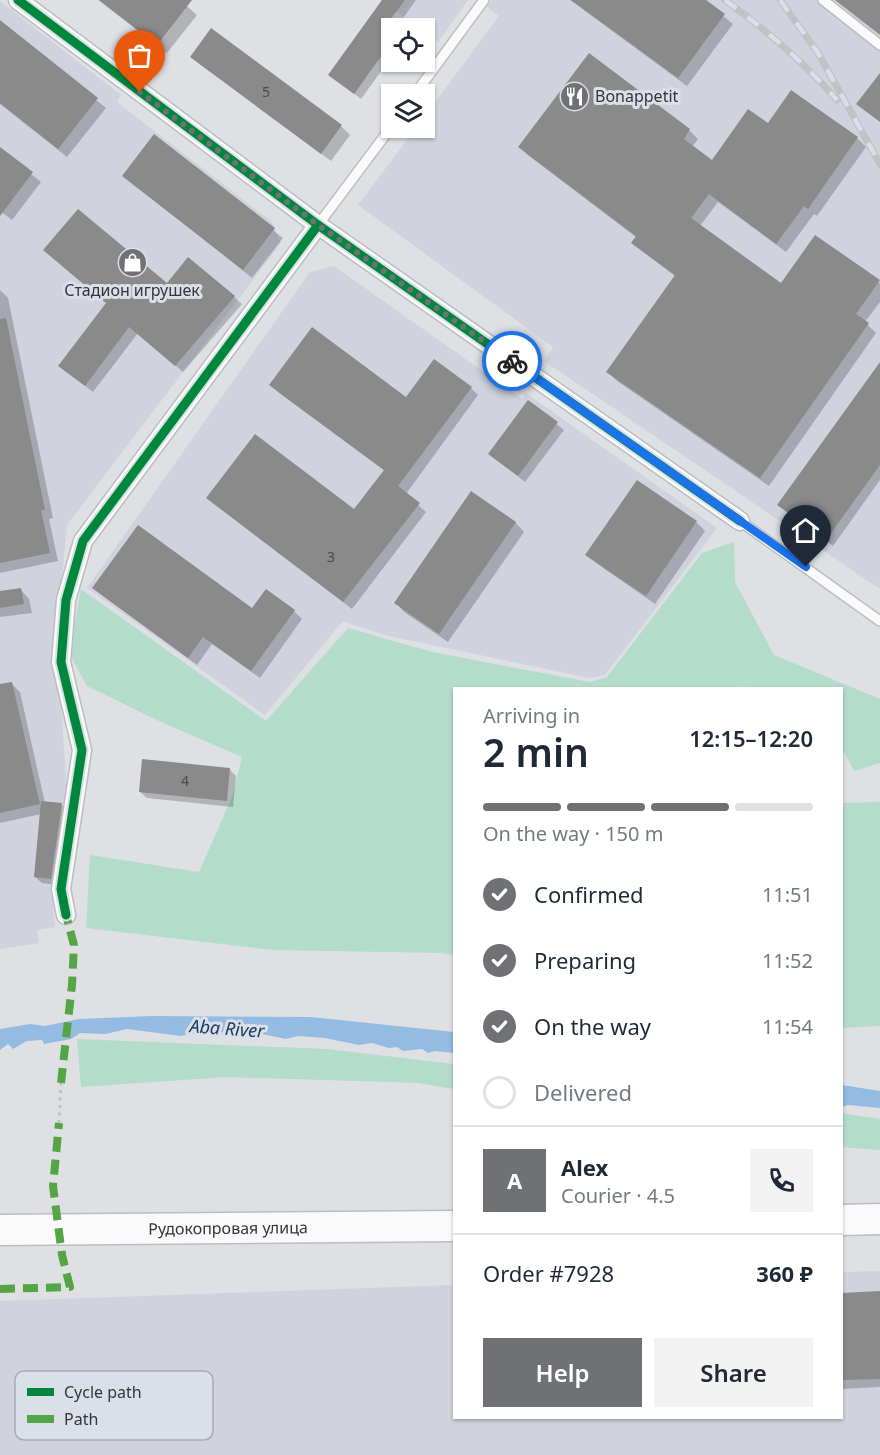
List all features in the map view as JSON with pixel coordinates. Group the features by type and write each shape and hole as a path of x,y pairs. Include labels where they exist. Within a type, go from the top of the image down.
{"main road":[{"path":"843,1220 880,1219"},
{"name":"Рудокопровая улица","path":"0,1230 453,1226"}],"street":[{"path":"18,0 318,225 740,521"},
{"path":"66,915 62,889 82,750 61,662 66,600 83,541 318,225"}],"lane":[{"path":"422,84 484,0"},
{"path":"823,0 880,45"},
{"path":"318,225 383,138"},
{"path":"740,521 880,621"}],"path":[{"path":"58,1123 61,1083"}],"shaded area":[{"path":"381,0 468,0 438,42 435,40 435,18 405,18"},
{"path":"492,0 880,0 880,589 544,361 553,347 358,205 408,138 435,138 435,102 499,16 487,7"},
{"path":"0,1 121,95 117,102 271,221 281,243 67,525 56,640 68,801 53,901 55,927 37,930 39,943 0,949"},
{"path":"334,266 522,399 526,393 717,528 605,675 590,678 384,635 343,621 265,715 87,588 310,272"},
{"path":"880,1271 880,1455 0,1455 0,1301 453,1285 453,1419 843,1419 843,1272"}],"green space":[{"path":"734,542 735,582 774,655 880,699 880,763 854,771 843,750 843,687 453,687 453,956 442,953 273,950 86,928 90,855 199,872 232,797 242,757 161,722 87,686 69,653 81,589 266,721 348,628 432,652 590,682 607,677 702,553"},
{"path":"880,802 880,1026 843,1028 843,803"},
{"path":"77,1039 327,1049 453,1064 453,1089 418,1083 227,1077 81,1087"},
{"path":"843,1113 880,1119 880,1150 843,1147"}],"water":[{"name":"Aba River","path":"152,1016 311,1017 453,1032 453,1053 435,1051 428,1053 422,1049 403,1051 397,1047 389,1048 372,1043 359,1045 325,1038 298,1036 286,1039 257,1033 202,1032 181,1036 127,1029 105,1034 80,1033 71,1039 44,1044 42,1040 27,1041 13,1049 8,1044 0,1050 0,1029 30,1024 45,1026 79,1019"},
{"path":"843,1085 880,1091 880,1108 848,1105 843,1107"}],"building":[{"path":"99,0 192,0 157,45"},
{"path":"382,0 405,0 392,18 381,18 381,56 354,94 328,75"},
{"path":"571,0 706,0 725,14 678,78"},
{"path":"835,0 880,0 880,35"},
{"path":"0,20 98,98 58,149 0,103"},
{"path":"211,28 342,125 321,154 190,57"},
{"path":"589,53 690,129 684,139 712,160 748,109 768,123 791,90 858,137 808,209 804,206 776,244 709,194 691,218 781,283 815,235 880,280 856,314 869,323 760,478 606,372 675,275 631,243 636,236 518,147"},
{"path":"880,73 880,122 856,104"},
{"path":"154,134 275,228 243,270 122,176"},
{"path":"0,147 33,172 0,216"},
{"path":"78,209 167,283 188,257 235,296 175,366 129,327 85,386 58,366 106,303 43,250"},
{"path":"6,318 45,510 41,510 50,553 0,563 0,319"},
{"path":"312,327 406,397 434,359 472,387 398,486 420,503 343,602 206,498 255,434 354,509 384,470 269,385"},
{"path":"880,362 880,465 826,540 777,505"},
{"path":"528,400 558,422 518,476 488,454"},
{"path":"637,480 697,521 646,596 585,555"},
{"path":"471,491 516,522 439,634 394,603"},
{"path":"138,525 252,608 266,589 295,610 251,671 203,637 188,658 92,588"},
{"path":"21,588 24,604 0,608 0,591"},
{"path":"12,682 40,804 0,813 0,684"},
{"path":"142,759 230,768 227,801 139,792"},
{"path":"41,801 62,803 51,879 34,877"},
{"path":"880,1291 880,1379 843,1380 843,1293"}],"railway":[{"path":"725,0 784,47 837,100"},
{"path":"780,0 818,53 880,164"}],"marked path":[{"path":"61,1083 74,945 66,915"},
{"path":"0,1289 70,1287 62,1255 53,1186 59,1123"}],"cycle path":[{"path":"18,0 318,225 740,521"},
{"path":"66,915 61,889 82,750 61,662 66,600 83,541 318,225"}],"way so far":[{"path":"140,92 318,225 512,361"}],"place":[{"name":"Bonappetit","path":"574,96"},
{"name":"Стадион игрушек","path":"132,262"}],"route":[{"path":"512,361 806,567"}]}
